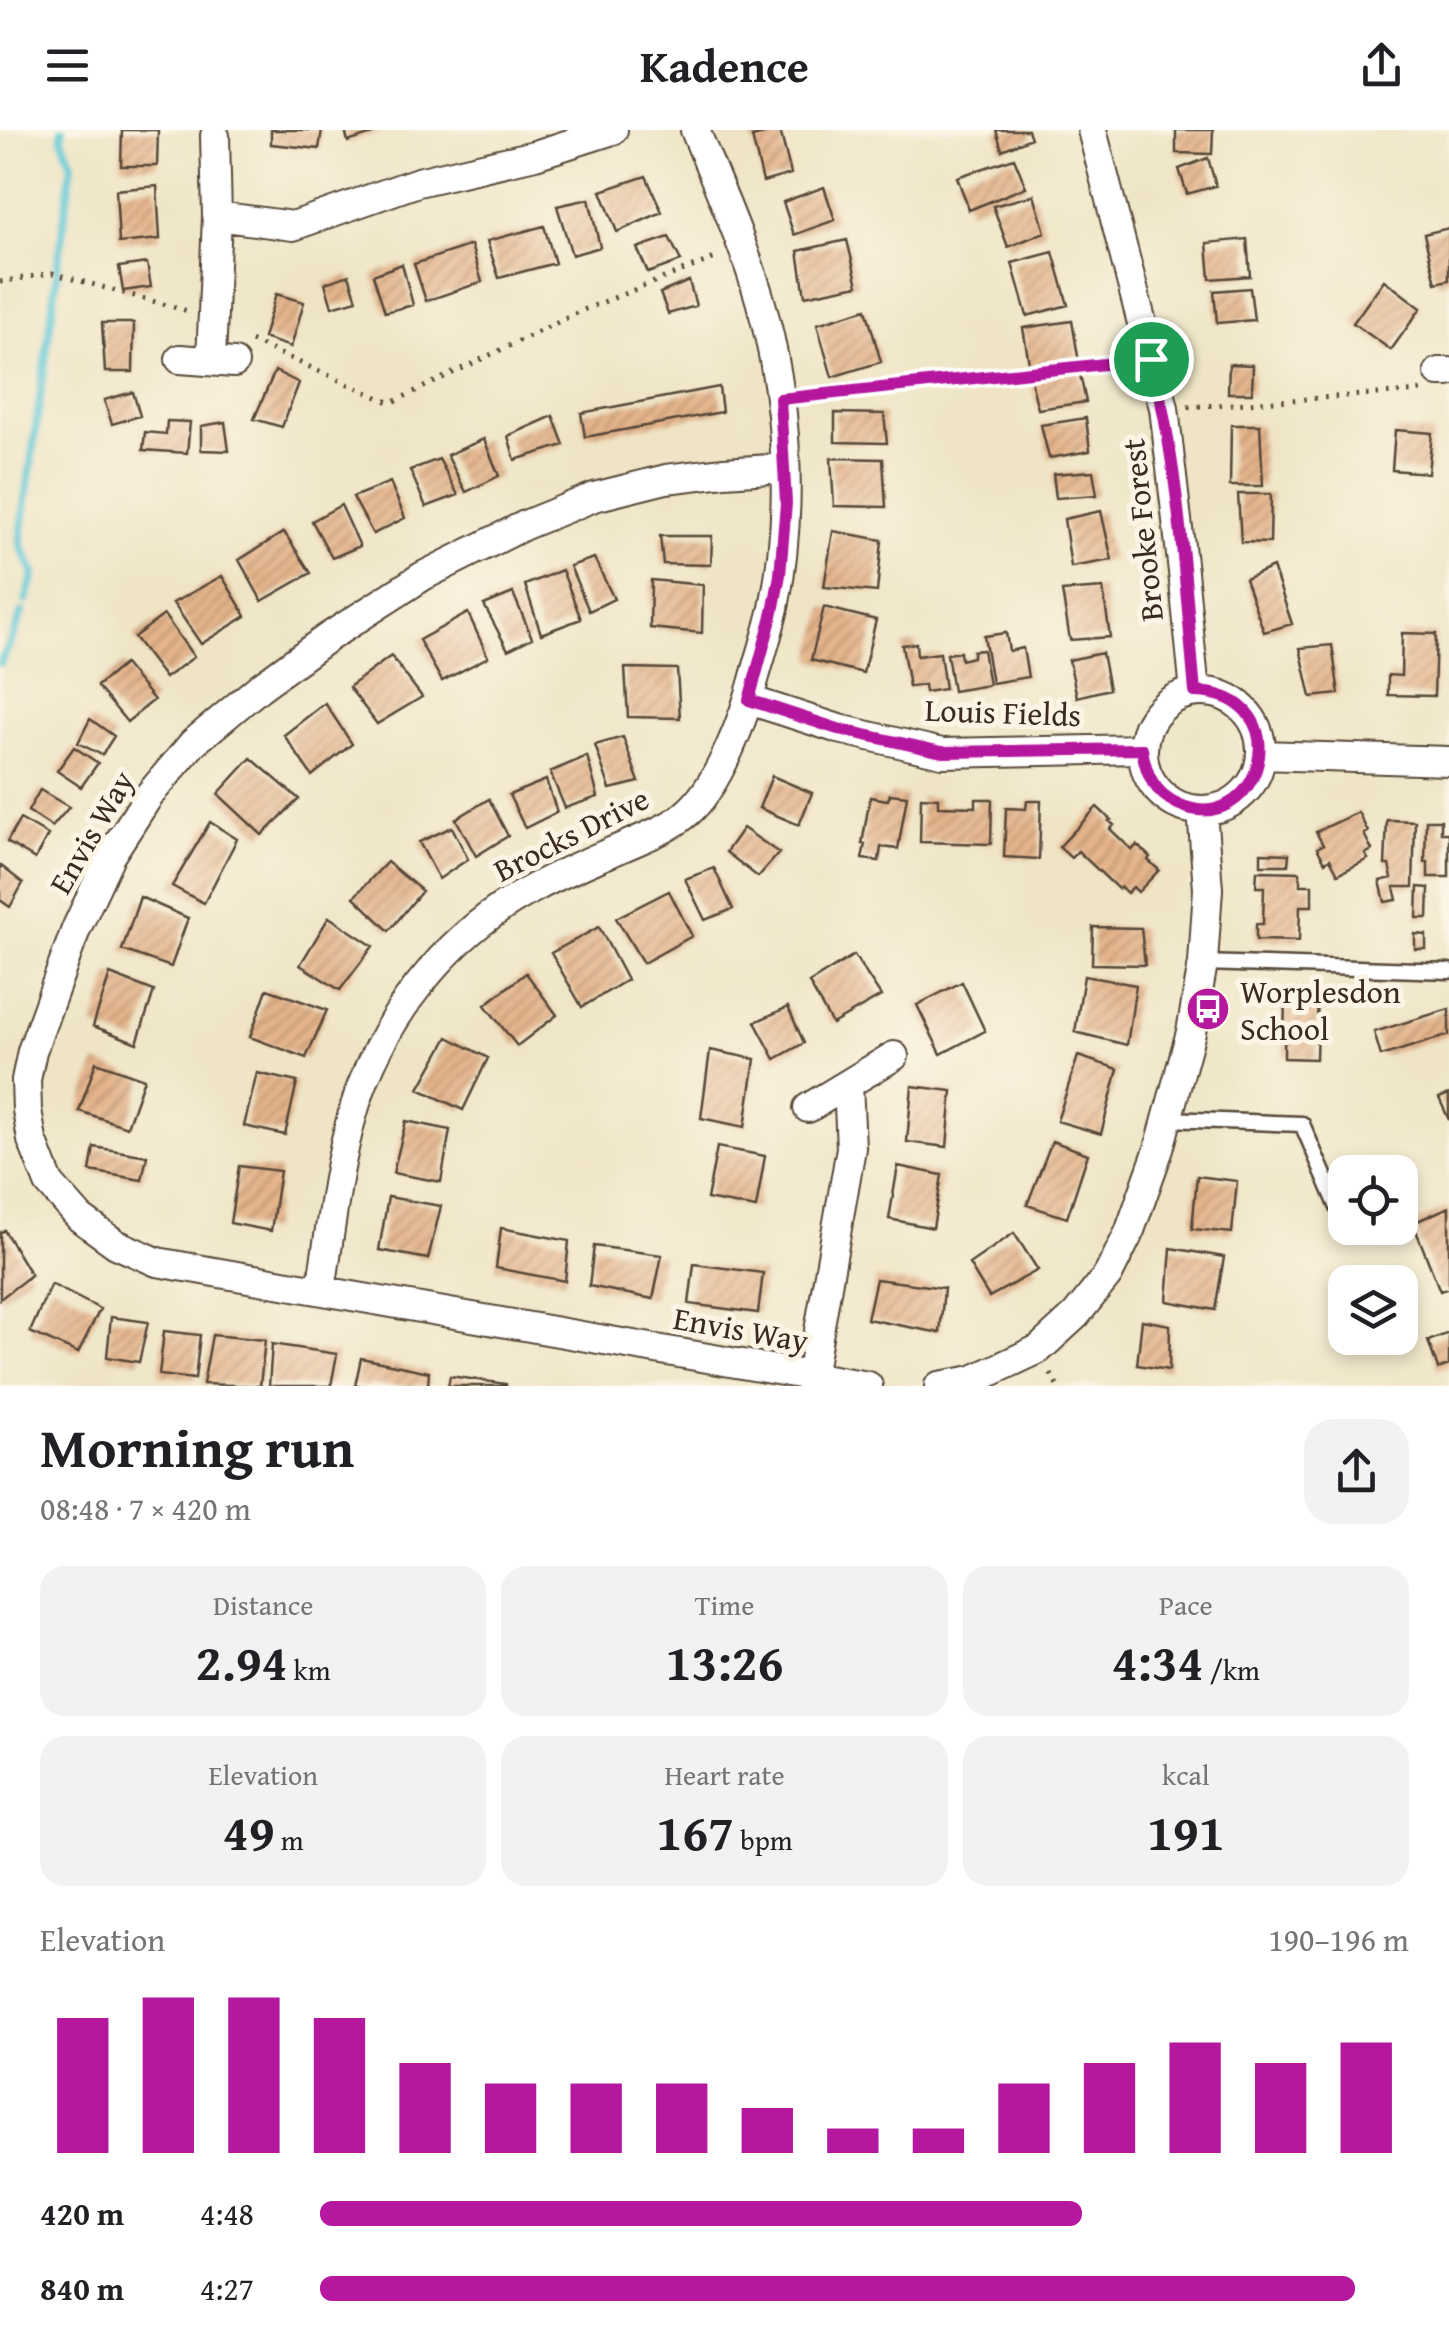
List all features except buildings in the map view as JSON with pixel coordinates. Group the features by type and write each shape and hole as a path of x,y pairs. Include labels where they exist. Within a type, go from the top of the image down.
{"street":[{"path":"216,216 293,226 418,182 535,155 612,130"},
{"name":"Brocks Drive","path":"320,1289 344,1151 361,1089 387,1031 425,977 472,929 502,906 536,886 661,830 686,814 708,791 749,700 780,575 786,503 780,399 760,299 696,130"},
{"name":"Brooke Forest","path":"1092,130 1164,408 1195,692"},
{"path":"180,359 223,362 213,317 214,136"},
{"name":"Envis Way","path":"785,468 666,480 594,497 525,525 423,576 327,638 193,743 150,794 110,856 76,929 32,1051 26,1080 27,1110 32,1140 49,1183 80,1218 104,1236 157,1262 868,1386"},
{"path":"1212,692 1243,708 1260,738 1261,755 1248,787 1220,807 1202,810 1166,798 1153,785 1142,749 1152,717 1164,705 1178,696 1212,692"},
{"name":"Louis Fields","path":"749,700 838,729 942,752 1142,749"},
{"path":"1261,755 1449,761"},
{"path":"939,1386 972,1380 1038,1349 1076,1315 1108,1275 1129,1232 1159,1148 1191,1032 1208,889 1202,810"},
{"path":"808,1108 894,1056"},
{"path":"811,1377 851,1148 848,1084"}],"lane":[{"path":"1202,963 1449,971"},
{"path":"1167,1119 1302,1124 1328,1185"}],"path":[{"path":"0,282 52,273 213,317 240,336 391,402 582,310 742,248"},
{"path":"780,399 1151,359"},
{"path":"1164,408 1438,378"}],"waterway":[{"path":"57,269 72,164 62,130"},
{"path":"26,601 34,574 21,536 57,275"},
{"path":"0,663 22,612"}],"place":[{"name":"Worplesdon School","path":"1208,1009"}],"route":[{"path":"1151,359 1164,408 1195,692 1212,692 1243,708 1260,738 1257,772 1235,799 1202,810 1166,798 1153,785 1142,749 942,752 838,729 749,700 780,575 786,503 780,399 1151,359"}]}
